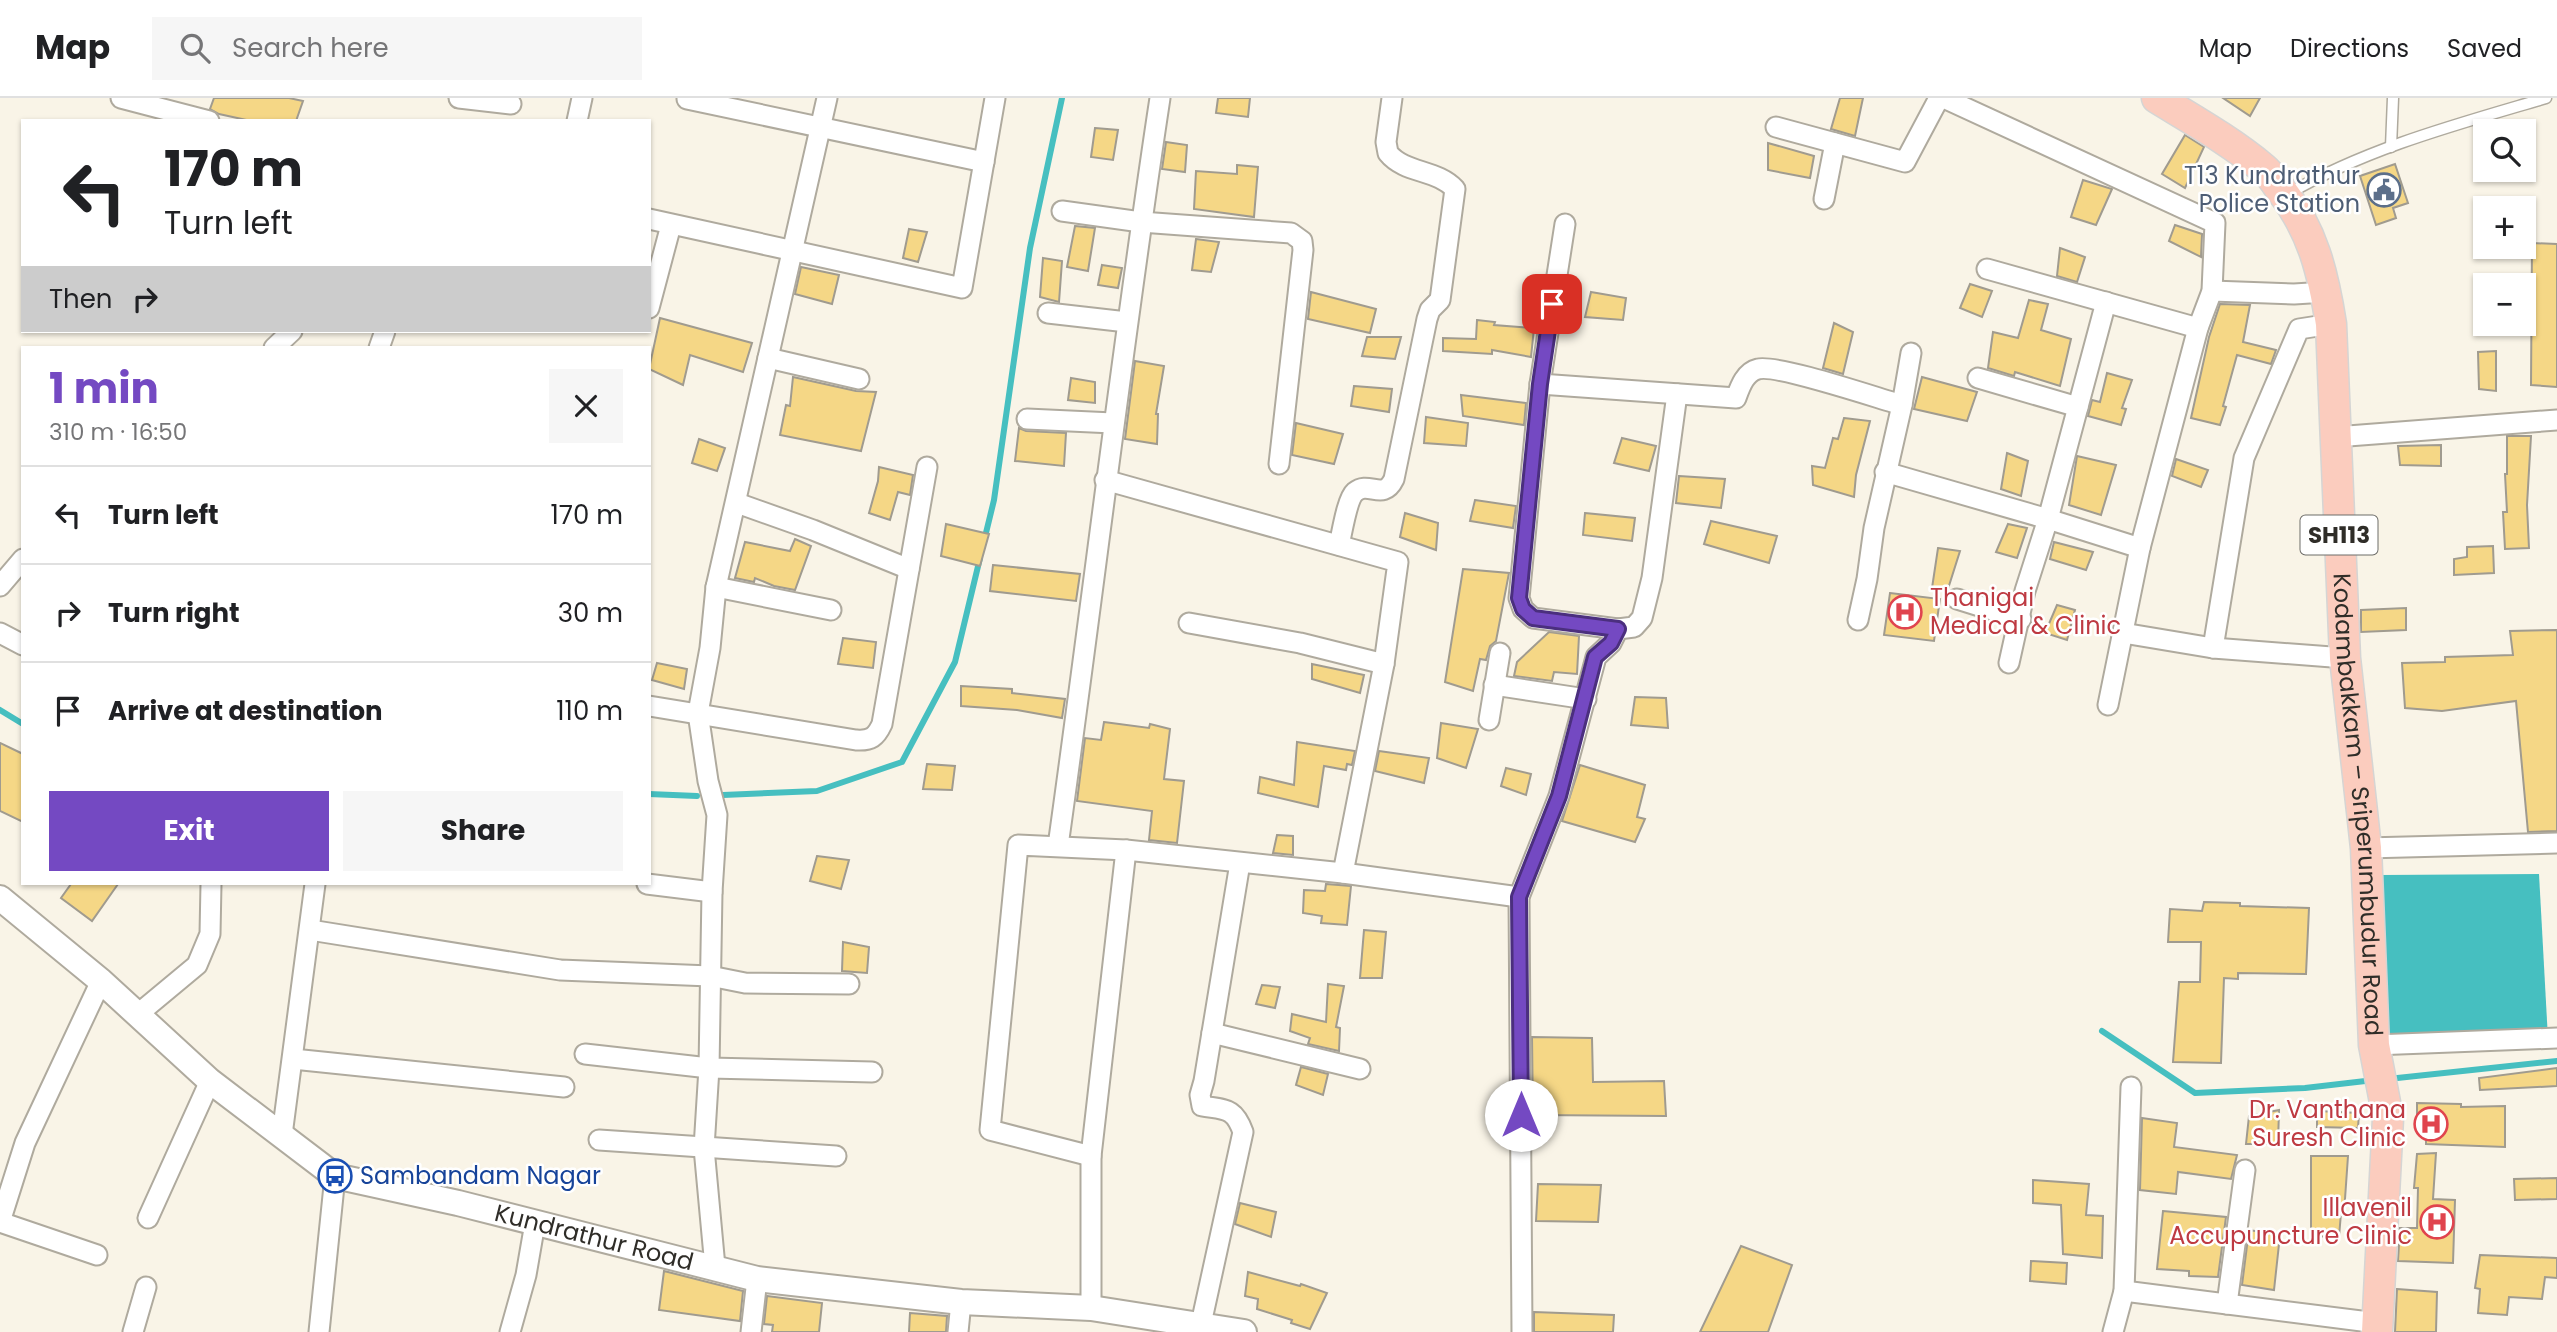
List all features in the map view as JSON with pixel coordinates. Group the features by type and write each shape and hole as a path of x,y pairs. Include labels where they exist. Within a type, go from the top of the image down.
{"main road":[{"name":"Kodambakkam – Sriperumbudur Road","path":"2157,98 2208,129 2266,171 2285,195 2315,248 2326,292 2331,324 2344,658 2366,848 2374,1045 2388,1118 2377,1328"}],"street":[{"path":"121,98 201,119"},
{"path":"459,98 509,108"},
{"path":"577,119 582,98"},
{"path":"715,1267 704,1148 717,815 708,781 698,713 710,648 716,587 827,98"},
{"path":"651,220 962,288 995,98"},
{"path":"1058,846 1091,611 1105,480 1160,98"},
{"path":"1339,545 1350,499 1355,492 1362,489 1384,491 1391,486 1394,479 1427,318 1430,310 1440,300 1455,189 1441,177 1401,165 1388,153 1386,142 1392,98"},
{"path":"1776,127 1905,162 1941,98 2216,223 2212,290 2198,328 2140,548 2108,705"},
{"path":"687,99 984,162"},
{"path":"1824,199 1835,143"},
{"path":"1062,211 1142,222 1291,233 1302,241 1279,464"},
{"path":"1565,224 1540,384 1519,598 1523,609 1533,618 1618,629 1634,628 1642,618 1646,607 1677,394"},
{"path":"651,300 671,225"},
{"path":"1987,268 2198,328"},
{"path":"2212,290 2294,294 2326,292"},
{"path":"2009,663 2025,592 2048,519 2106,302"},
{"path":"1048,313 1127,322"},
{"path":"2213,648 2244,458 2299,329 2331,324"},
{"path":"276,346 290,333"},
{"path":"1858,620 1885,472 1902,405 1911,353"},
{"path":"768,358 859,379"},
{"path":"1540,384 1736,398 1749,373 1759,368 1791,373 1902,405"},
{"path":"1978,378 2078,407"},
{"path":"1027,419 1113,423"},
{"path":"2335,437 2557,420"},
{"path":"651,706 856,740 867,741 877,735 882,724 927,467"},
{"path":"1885,472 2140,548"},
{"path":"1105,480 1398,562 1384,664 1343,873"},
{"path":"737,503 837,539 909,569"},
{"path":"0,586 21,561"},
{"path":"716,587 831,610"},
{"path":"1957,599 2021,619"},
{"path":"1189,623 1300,643 1384,664"},
{"path":"1522,1332 1519,897 1559,796 1595,657 1611,643 1618,629"},
{"path":"0,633 21,644"},
{"path":"2123,633 2213,648 2344,658"},
{"path":"1489,720 1500,653"},
{"path":"1494,685 1586,699"},
{"path":"2366,848 2557,843"},
{"path":"1091,1156 990,1130 1018,845 1126,850 1343,873 1519,897"},
{"path":"1091,1308 1091,1156 1126,850"},
{"path":"1201,1324 1243,1132 1238,1117 1229,1110 1202,1106 1200,1095 1240,863"},
{"path":"651,884 712,892"},
{"path":"138,1014 197,965 210,934 211,885"},
{"path":"282,1135 315,885"},
{"name":"Kundrathur Road","path":"0,898 101,981 210,1081 335,1176 458,1203 757,1279 961,1302 1091,1308 1242,1331"},
{"path":"310,930 560,970 710,976 745,983 849,984"},
{"path":"97,1255 0,1222 25,1143 101,981"},
{"path":"1212,1033 1360,1069"},
{"path":"2374,1045 2557,1038"},
{"path":"584,1054 709,1068 873,1072"},
{"path":"293,1059 564,1087"},
{"path":"148,1217 210,1081"},
{"path":"2113,1332 2124,1291 2131,1087"},
{"path":"599,1140 836,1156"},
{"path":"2227,1304 2245,1170"},
{"path":"319,1332 335,1176"},
{"path":"510,1332 526,1275 535,1223"},
{"path":"751,1332 757,1279"},
{"path":"133,1332 146,1287"},
{"path":"2124,1291 2377,1328"},
{"path":"958,1332 961,1302"}],"lane":[{"path":"2391,147 2393,98"},
{"path":"2285,195 2326,173 2391,147 2546,98"}],"water":[{"path":"2539,874 2548,1039 2386,1040 2381,875"}],"building":[{"path":"214,98 289,98 303,101 297,119 242,119 210,109"},
{"path":"1218,98 1250,98 1248,117 1216,113"},
{"path":"1840,98 1863,98 1855,136 1831,129"},
{"path":"2223,98 2260,98 2250,116"},
{"path":"1095,128 1118,130 1113,160 1091,157"},
{"path":"2185,135 2204,147 2185,188 2162,174"},
{"path":"1166,142 1187,145 1185,172 1162,169"},
{"path":"1768,143 1814,156 1810,178 1768,170"},
{"name":"T13 Kundrathur Police Station","path":"2395,164 2408,203 2393,208 2396,218 2376,225 2360,176"},
{"path":"1237,165 1258,167 1254,217 1194,209 1196,171 1237,174"},
{"path":"2083,180 2112,189 2096,225 2071,217"},
{"path":"2175,225 2202,234 2201,257 2169,241"},
{"path":"1075,226 1095,228 1088,271 1067,267"},
{"path":"909,229 927,232 918,262 903,258"},
{"path":"1196,239 1219,242 1211,272 1192,270"},
{"path":"2536,243 2557,244 2557,387 2531,385 2531,336 2536,336 2536,273 2532,273 2532,259 2536,259"},
{"path":"2060,248 2085,257 2077,282 2057,276"},
{"path":"1043,258 1062,261 1059,302 1040,297"},
{"path":"1102,265 1122,268 1118,288 1098,285"},
{"path":"801,267 839,275 832,304 795,294"},
{"path":"1970,284 1992,291 1982,317 1960,308"},
{"path":"1311,292 1376,309 1370,333 1308,319"},
{"path":"1591,292 1626,298 1623,320 1585,317"},
{"path":"2029,300 2048,304 2041,330 2071,339 2060,386 2015,372 2014,376 1988,368 1993,332 2018,338"},
{"path":"2220,304 2250,305 2243,342 2276,350 2271,364 2237,355 2220,425 2191,418 2209,337"},
{"path":"660,318 752,343 743,372 690,355 683,385 651,370"},
{"path":"1477,320 1495,322 1494,325 1534,328 1531,357 1492,350 1492,354 1443,351 1443,338 1476,339"},
{"path":"1834,323 1853,332 1843,374 1823,368"},
{"path":"1367,337 1401,337 1395,359 1362,356"},
{"path":"2496,351 2496,391 2479,389 2478,352"},
{"path":"1135,361 1164,366 1156,414 1157,444 1125,439"},
{"path":"2107,373 2132,380 2122,408 2126,409 2121,425 2088,416 2092,400 2100,402"},
{"path":"793,377 856,391 876,392 861,451 780,435 786,405 790,406"},
{"path":"1922,377 1977,392 1967,421 1914,409"},
{"path":"1071,378 1095,382 1095,403 1068,400"},
{"path":"1354,386 1392,389 1389,412 1351,406"},
{"path":"1461,395 1526,403 1524,425 1463,416"},
{"path":"1426,417 1468,423 1466,446 1424,443"},
{"path":"1844,418 1870,421 1856,475 1854,497 1813,485 1812,466 1825,468 1833,438 1838,439"},
{"path":"1296,423 1343,434 1334,464 1292,455"},
{"path":"1019,428 1026,431 1066,433 1064,466 1015,461"},
{"path":"2507,436 2531,436 2527,505 2529,548 2505,549 2503,512 2507,512"},
{"path":"1622,438 1656,446 1649,471 1614,463"},
{"path":"699,439 725,448 717,471 692,463"},
{"path":"2441,445 2441,466 2400,465 2398,446"},
{"path":"2007,453 2028,461 2021,496 2001,489"},
{"path":"2077,456 2116,465 2101,515 2069,505"},
{"path":"2176,459 2208,470 2201,487 2172,476"},
{"path":"879,467 913,475 910,495 898,492 890,520 869,513"},
{"path":"1679,476 1725,479 1721,508 1676,503"},
{"path":"1475,500 1516,506 1513,528 1470,521"},
{"path":"1405,513 1438,523 1436,550 1400,537"},
{"path":"1585,513 1635,518 1632,541 1583,535"},
{"path":"1711,521 1777,536 1769,563 1704,544"},
{"path":"946,524 989,534 980,566 941,556"},
{"path":"2008,524 2027,528 2017,558 1996,552"},
{"path":"795,539 811,546 795,590 774,586 755,578 754,582 735,578 745,542 790,551"},
{"path":"2054,542 2093,552 2086,570 2050,559"},
{"path":"2493,546 2494,573 2454,575 2454,559 2467,557 2467,547"},
{"path":"1938,548 1960,551 1947,592 1932,588"},
{"path":"993,565 1080,574 1076,601 990,591"},
{"path":"1463,569 1509,573 1496,641 1490,646 1486,660 1480,659 1473,691 1445,682"},
{"path":"1890,593 1940,599 1934,641 1884,635"},
{"path":"2057,605 2075,610 2067,640 2045,633"},
{"path":"2406,608 2406,630 2361,632 2361,610"},
{"path":"2557,630 2557,831 2528,832 2516,701 2442,711 2405,708 2402,663 2445,662 2445,657 2513,655 2510,631"},
{"path":"1549,632 1579,636 1577,674 1554,672 1552,681 1514,676 1517,662"},
{"path":"843,638 876,642 873,668 838,664"},
{"path":"657,663 687,669 684,689 652,680"},
{"path":"1312,664 1364,675 1360,693 1312,679"},
{"path":"961,686 1012,689 1012,693 1065,699 1062,718 1017,710 961,706"},
{"path":"1635,697 1666,698 1668,728 1631,725"},
{"path":"1104,722 1149,728 1150,724 1170,729 1164,779 1184,781 1177,843 1149,840 1152,811 1077,801 1085,738 1101,740"},
{"path":"1441,723 1478,729 1466,768 1437,758"},
{"path":"1297,742 1355,751 1352,765 1347,764 1346,770 1324,766 1318,807 1258,793 1260,777 1294,785"},
{"path":"0,743 21,753 21,821 0,811"},
{"path":"1379,751 1429,758 1424,783 1375,771"},
{"path":"927,764 955,766 952,790 923,789"},
{"path":"1580,765 1645,785 1637,817 1645,819 1635,842 1562,821"},
{"path":"1506,768 1531,774 1526,795 1501,786"},
{"path":"1277,835 1293,836 1293,855 1273,853"},
{"path":"817,856 849,860 841,889 810,881"},
{"path":"1326,884 1351,886 1347,925 1321,923 1322,916 1303,913 1304,890 1325,891"},
{"path":"70,885 117,885 92,921 61,898"},
{"path":"2204,902 2309,908 2306,974 2238,973 2238,979 2224,978 2221,1063 2173,1062 2179,982 2200,982 2201,942 2168,942 2170,909 2202,911"},
{"path":"1364,930 1386,932 1382,978 1360,978"},
{"path":"843,942 869,947 867,973 842,971"},
{"path":"1328,984 1344,986 1336,1027 1340,1028 1339,1051 1308,1044 1310,1038 1290,1031 1292,1014 1326,1022"},
{"path":"1262,985 1280,987 1275,1008 1256,1004"},
{"path":"1532,1037 1592,1038 1593,1082 1664,1081 1666,1116 1533,1115"},
{"path":"1301,1067 1328,1074 1323,1095 1296,1085"},
{"path":"2557,1068 2557,1086 2480,1090 2479,1078"},
{"path":"2417,1103 2461,1104 2461,1107 2505,1106 2505,1147 2426,1144 2426,1131 2417,1131"},
{"path":"2279,1110 2278,1144 2246,1144 2249,1116"},
{"path":"2317,1111 2359,1113 2358,1128 2317,1127"},
{"path":"2142,1118 2177,1123 2174,1147 2237,1155 2231,1179 2178,1172 2176,1194 2140,1190"},
{"path":"2436,1153 2433,1199 2455,1200 2453,1263 2398,1261 2400,1228 2417,1228 2418,1188 2414,1188 2417,1154"},
{"path":"2311,1156 2348,1156 2344,1213 2341,1213 2339,1237 2311,1236"},
{"path":"2557,1178 2557,1199 2515,1200 2514,1179"},
{"path":"2033,1180 2089,1184 2086,1215 2103,1216 2102,1258 2063,1254 2061,1205 2033,1203"},
{"path":"1538,1184 1601,1185 1598,1222 1536,1221"},
{"path":"1240,1203 1276,1212 1271,1237 1235,1224"},
{"path":"2163,1211 2226,1217 2218,1277 2189,1276 2189,1271 2157,1269"},
{"path":"2249,1230 2280,1235 2274,1290 2242,1285"},
{"path":"1741,1246 1792,1265 1768,1332 1700,1332"},
{"path":"2480,1255 2557,1258 2557,1278 2545,1277 2542,1299 2509,1297 2507,1315 2478,1313 2480,1289 2475,1288"},
{"path":"2031,1261 2067,1263 2066,1284 2030,1281"},
{"path":"664,1271 743,1291 740,1321 659,1310"},
{"path":"1248,1272 1327,1293 1310,1329 1257,1309 1258,1299 1245,1296"},
{"path":"2397,1289 2437,1292 2436,1332 2395,1332"},
{"path":"767,1296 822,1303 819,1332 772,1332 773,1325 764,1324"},
{"path":"1534,1312 1614,1315 1613,1332 1534,1332"},
{"path":"910,1313 947,1316 946,1332 909,1332"}],"waterway":[{"path":"984,541 994,500 1030,248 1062,98"},
{"path":"723,795 817,791 902,762 955,662 980,558"},
{"path":"0,710 21,723"},
{"path":"651,794 697,796"},
{"path":"2102,1031 2195,1093 2305,1088 2374,1080"},
{"path":"2388,1079 2557,1061"}],"place":[{"name":"T13 Kundrathur Police Station","path":"2384,190"},
{"name":"Thanigai Medical & Clinic","path":"1905,612"},
{"name":"Dr. Vanthana Suresh Clinic","path":"2431,1124"},
{"name":"Sambandam Nagar","path":"335,1176"},
{"name":"Illavenil Accupuncture Clinic","path":"2437,1222"}],"route":[{"path":"1521,1115 1519,897 1559,796 1595,657 1611,643 1618,629 1533,618 1523,609 1519,598 1540,384 1552,304"}]}
